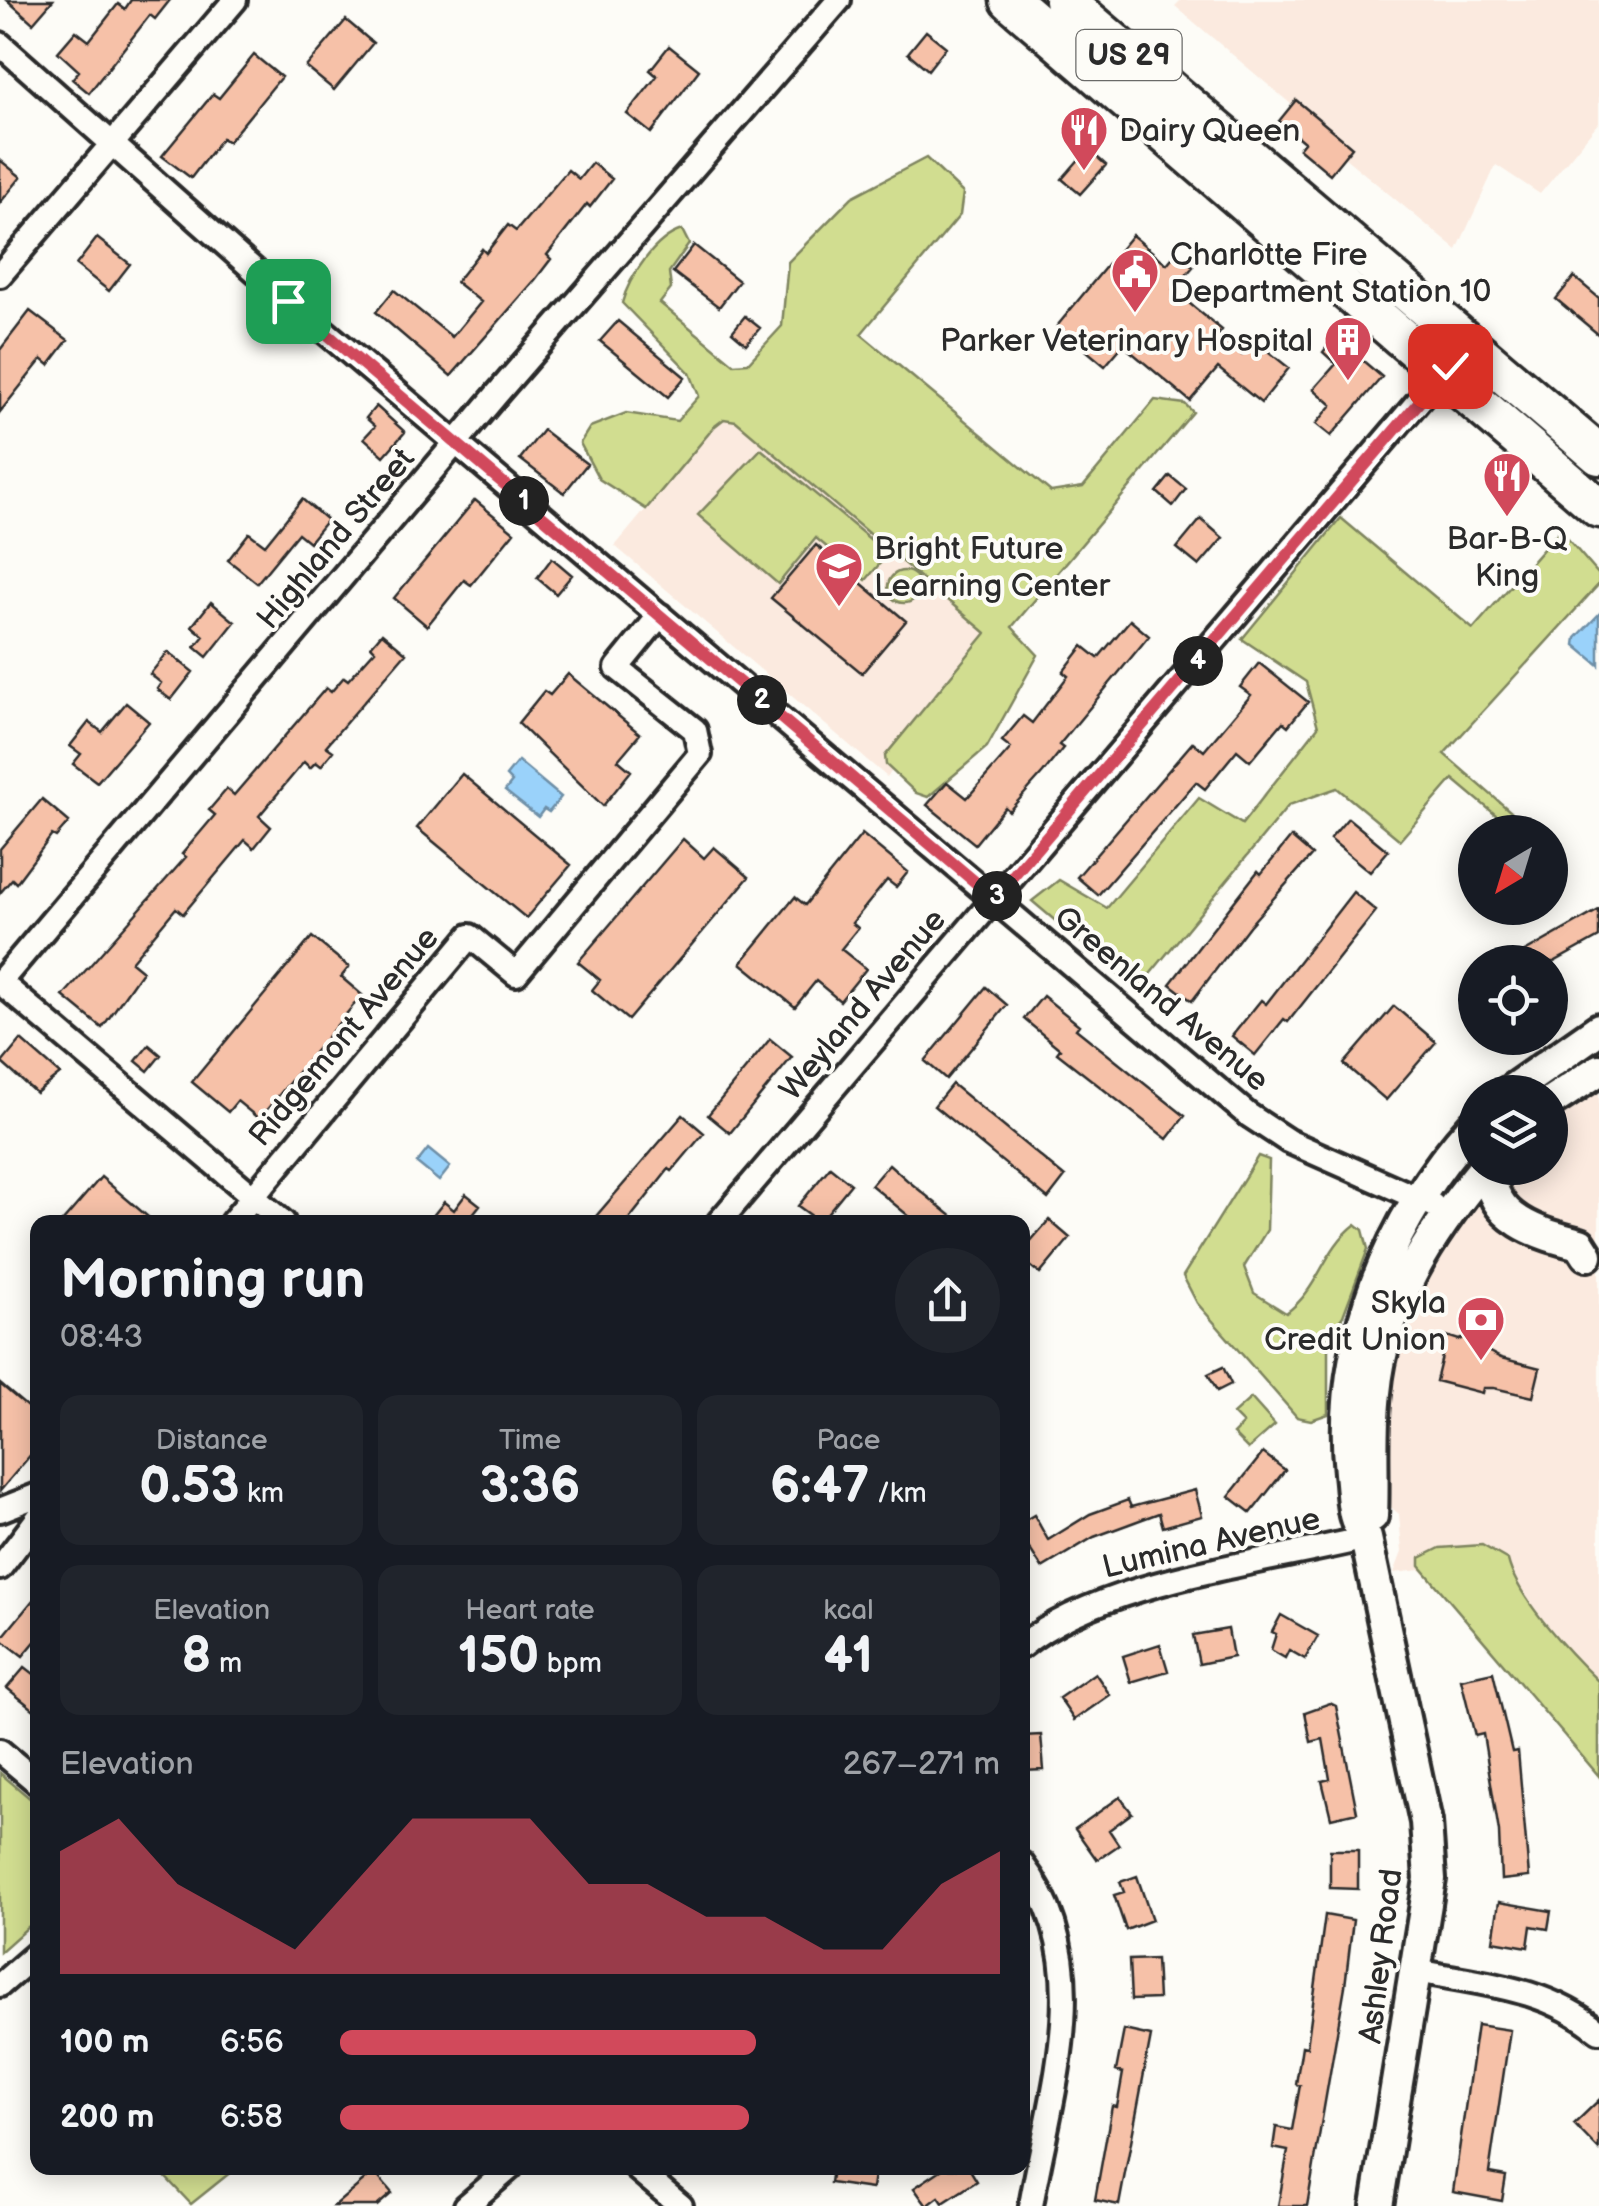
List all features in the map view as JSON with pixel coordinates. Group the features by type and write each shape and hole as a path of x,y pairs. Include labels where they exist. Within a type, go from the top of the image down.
{"main road":[{"name":"US 29","path":"1010,0 1599,508"},
{"name":"US 29","path":"1064,0 1467,341 1599,458"},
{"path":"1286,236 1391,303 1431,335 1467,341"},
{"path":"1444,371 1457,365 1599,458"}],"street":[{"path":"0,275 234,0"},
{"name":"Highland Street","path":"0,982 839,0"},
{"name":"Greenland Avenue","path":"0,44 456,444 1252,1118 1288,1140 1449,1212"},
{"name":"Weyland Avenue","path":"725,1215 1444,371"},
{"name":"Ridgemont Avenue","path":"237,1215 470,936 516,974 700,754 695,730 617,668 660,615"},
{"path":"0,982 275,1215"},
{"path":"1533,1075 1599,1029"},
{"path":"1568,1090 1599,1070"},
{"name":"Ashley Road","path":"1366,1538 1356,1525 1349,1465 1352,1376 1382,1269 1418,1199 1458,1146"},
{"name":"Ashley Road","path":"1377,2206 1430,1880 1426,1822 1366,1538 1372,1512 1374,1397 1382,1349 1409,1275 1449,1212 1472,1185"},
{"path":"1492,1185 1508,1213 1537,1233 1580,1244 1588,1255"},
{"path":"0,1510 30,1498"},
{"path":"0,1568 30,1529"},
{"name":"Lumina Avenue","path":"1030,1640 1050,1626 1115,1596 1366,1538"},
{"path":"0,1751 30,1776"},
{"path":"1030,1877 1052,1913 1067,1981 1031,2206"},
{"path":"0,1985 30,1959"},
{"path":"1418,1971 1532,1992 1575,2012 1599,2031"},
{"path":"466,2206 502,2175"},
{"path":"644,2175 681,2206"}],"shaded area":[{"path":"1181,0 1599,0 1599,122 1540,194 1496,165 1457,250 1344,157 1292,105 1175,6"},
{"path":"732,406 1004,637 887,777 615,546"},
{"path":"1599,1084 1599,1769 1421,1570 1394,1573 1402,1552 1399,1514 1387,1504 1383,1490 1389,1374 1422,1275 1487,1185 1568,1185 1568,1105"}],"green space":[{"path":"926,158 963,193 960,215 861,334 1051,492 1083,487 1155,400 1185,404 1193,412 1012,627 1038,655 987,747 928,797 916,793 886,765 885,756 986,633 736,421 724,419 715,426 646,509 599,479 580,443 590,427 626,413 677,421 699,396 690,373 622,303 637,271 662,241 682,230 689,244 669,272 671,289 660,303 734,364 748,363 782,326 788,262 852,197"},
{"path":"761,449 888,554 866,580 816,538 778,584 698,515"},
{"path":"1341,518 1473,629 1560,530 1599,575 1599,584 1444,754 1515,815 1496,815 1453,779 1400,840 1337,788 1289,805 1137,990 1032,901 1059,880 1107,908 1199,798 1242,824 1318,727 1306,682 1242,639"},
{"path":"904,571 916,575 920,587 916,599 904,603 892,599 888,587 892,575"},
{"path":"1258,1156 1269,1160 1267,1230 1244,1267 1254,1293 1286,1313 1306,1293 1336,1246 1356,1224 1363,1230 1368,1249 1343,1316 1328,1336 1328,1414 1311,1420 1297,1417 1197,1303 1183,1276"},
{"path":"1251,1398 1275,1425 1248,1449 1233,1434 1243,1424 1233,1414"},
{"path":"1482,1545 1508,1560 1533,1608 1599,1682 1599,1776 1420,1566 1420,1558 1440,1548"},
{"path":"0,1773 30,1798 30,1925 0,1952"},
{"path":"164,2175 227,2175 191,2204"}],"water":[{"path":"1599,614 1599,665 1575,645 1576,638"},
{"path":"518,761 561,797 549,812 544,809 538,817 505,791 512,782 506,776"},
{"path":"428,1149 450,1167 439,1181 417,1163"}],"building":[{"path":"7,0 53,0 33,23"},
{"path":"131,0 170,0 155,19 150,15 89,93 72,79 79,71 58,52 76,31 89,41 118,4 125,9"},
{"path":"346,20 373,43 334,90 306,67"},
{"path":"926,31 946,47 928,70 908,53"},
{"path":"669,46 699,70 651,133 627,114 657,76 650,70"},
{"path":"254,55 281,77 228,142 222,138 191,178 162,156 213,94 219,98"},
{"path":"1296,100 1352,147 1330,174 1299,148 1304,142 1279,121"},
{"name":"Dairy Queen","path":"1088,149 1106,165 1080,194 1062,179"},
{"path":"0,160 21,177 0,203"},
{"path":"592,163 612,179 547,255 551,259 535,280 451,376 376,312 394,290 452,337 481,302 456,282 482,249 486,253 508,225 516,231 568,170 579,179"},
{"name":"Charlotte Fire Department Station 10","path":"1132,235 1167,264 1176,253 1193,267 1173,290 1222,330 1218,335 1242,355 1254,340 1289,368 1261,403 1218,368 1190,401 1123,345 1105,366 1057,326"},
{"path":"97,238 130,264 109,291 76,265"},
{"path":"694,245 739,281 719,307 673,272"},
{"path":"1574,277 1599,298 1599,335 1556,299"},
{"path":"30,311 68,340 49,365 42,359 0,412 0,350"},
{"path":"745,316 760,328 746,344 732,332"},
{"path":"618,321 685,377 668,397 600,341"},
{"name":"Parker Veterinary Hospital","path":"1335,337 1382,377 1331,436 1316,424 1332,405 1314,389 1336,364 1323,352"},
{"path":"376,406 405,432 384,456 364,438 375,426 366,418"},
{"path":"543,430 587,464 564,493 520,459"},
{"path":"1170,476 1186,489 1173,506 1157,492"},
{"path":"302,499 327,520 309,542 298,533 257,583 228,560 249,533 265,545"},
{"path":"475,500 514,532 471,585 464,580 427,626 394,598"},
{"path":"1201,519 1223,538 1199,566 1177,548"},
{"name":"Bright Future Learning Center","path":"816,545 906,621 862,673 771,598"},
{"path":"552,558 572,575 556,594 537,578"},
{"path":"211,602 235,622 207,657 195,647 204,636 192,626"},
{"path":"1130,620 1149,636 1059,745 1063,748 1043,773 1009,811 1005,807 975,844 927,805 947,782 967,798 1011,748 1002,741 1023,716 1032,723 1068,676 1063,672 1083,646 1098,658"},
{"path":"382,633 406,653 326,746 333,751 321,766 316,762 310,768 304,762 259,816 271,827 254,848 245,840 183,914 176,908 131,962 142,971 102,1028 63,996 186,857 182,854 215,815 209,810 227,789 234,795 326,688 331,692 344,677 348,680 375,650 371,646"},
{"path":"168,652 193,672 171,700 157,689 161,683 150,674"},
{"path":"1259,663 1308,702 1288,726 1283,722 1250,761 1237,750 1205,789 1196,782 1098,895 1077,877 1193,742 1204,751 1251,695 1240,687"},
{"path":"568,674 640,734 618,760 631,771 603,806 518,723 544,691 550,695"},
{"path":"126,703 149,722 97,782 73,764 81,754 70,746 89,722 102,732"},
{"path":"462,774 571,865 526,918 417,828"},
{"path":"42,799 69,822 56,837 52,835 16,883 12,879 0,893 0,849"},
{"path":"1348,818 1388,851 1370,872 1330,839"},
{"path":"862,834 908,872 896,887 887,880 852,923 858,928 841,949 866,969 840,1001 816,981 795,1007 741,963 795,897 805,905"},
{"path":"1291,837 1312,855 1249,926 1192,1001 1170,984 1258,871 1261,874"},
{"path":"683,839 704,858 714,847 749,877 628,1020 592,990 600,980 578,962"},
{"path":"1353,892 1376,911 1288,1022 1284,1019 1255,1055 1232,1036 1261,1000 1266,1004"},
{"path":"1599,910 1599,937 1568,954 1568,945 1537,945"},
{"path":"312,937 349,967 341,977 362,995 259,1119 237,1101 228,1112 192,1082"},
{"path":"986,987 1007,1005 946,1079 925,1061"},
{"path":"1043,996 1079,1025 1076,1029 1185,1116 1167,1139 1057,1053 1060,1049 1024,1019"},
{"path":"1394,1006 1436,1042 1386,1100 1344,1064"},
{"path":"770,1039 792,1057 730,1133 708,1115"},
{"path":"21,1040 60,1074 36,1093 2,1063"},
{"path":"149,1045 161,1055 148,1071 136,1061"},
{"path":"952,1084 1065,1177 1048,1199 934,1106"},
{"path":"683,1115 704,1133 633,1215 597,1215"},
{"path":"889,1164 950,1215 907,1215 871,1185"},
{"path":"830,1167 851,1184 826,1215 810,1215 798,1206"},
{"path":"101,1177 146,1215 68,1215"},
{"path":"466,1194 480,1205 472,1215 434,1215 444,1202 454,1210"},
{"path":"1049,1220 1070,1238 1040,1274 1030,1266 1030,1242"},
{"name":"Skyla Credit Union","path":"1471,1335 1480,1347 1501,1358 1540,1368 1533,1397 1494,1388 1483,1388 1482,1393 1436,1381 1447,1336 1459,1340"},
{"path":"1223,1367 1231,1384 1217,1391 1208,1374"},
{"path":"0,1384 30,1409 30,1455 0,1491"},
{"path":"1263,1453 1285,1470 1251,1513 1229,1496"},
{"path":"1195,1490 1202,1516 1163,1527 1159,1513 1094,1537 1042,1568 1030,1549 1030,1517 1034,1515 1048,1540 1090,1514 1128,1500 1131,1507"},
{"path":"30,1604 30,1648 23,1656 1,1639"},
{"path":"1281,1615 1318,1636 1305,1659 1289,1650 1285,1658 1271,1650 1276,1634 1272,1632"},
{"path":"1228,1629 1233,1657 1199,1664 1193,1635"},
{"path":"1160,1644 1168,1671 1131,1682 1123,1656"},
{"path":"25,1667 30,1671 30,1707 7,1688"},
{"path":"1493,1672 1512,1752 1518,1751 1529,1877 1501,1880 1499,1832 1483,1734 1475,1736 1461,1679"},
{"path":"1095,1673 1110,1695 1074,1720 1059,1698"},
{"path":"1330,1703 1336,1706 1357,1812 1331,1818 1322,1781 1330,1779 1323,1739 1311,1742 1305,1712"},
{"path":"1041,1735 1044,1770 1030,1771 1030,1736"},
{"path":"1120,1797 1132,1813 1109,1830 1119,1845 1097,1860 1075,1829"},
{"path":"1330,1850 1358,1850 1358,1889 1330,1888"},
{"path":"1137,1876 1152,1920 1126,1930 1114,1895 1124,1892 1120,1882"},
{"path":"1499,1902 1551,1911 1548,1929 1531,1926 1528,1947 1493,1941"},
{"path":"1325,1915 1353,1920 1345,1986 1307,2206 1278,2206 1288,2151 1273,2148 1276,2127 1292,2130 1300,2085 1296,2084 1302,2046 1307,2047"},
{"path":"1156,1959 1158,1999 1131,2000 1129,1960"},
{"path":"1477,2025 1510,2030 1489,2173 1506,2176 1502,2201 1453,2192"},
{"path":"1124,2030 1151,2036 1119,2205 1095,2200 1112,2106 1117,2107 1123,2073 1116,2071"},
{"path":"1599,2100 1599,2150 1574,2124"},
{"path":"370,2175 377,2175 392,2193 377,2206 334,2206"},
{"path":"831,2175 874,2175 872,2189 830,2183"},
{"path":"934,2175 973,2175 977,2181 943,2203 939,2197 927,2206 914,2188"}],"place":[{"name":"Dairy Queen","path":"1084,172"},
{"name":"Charlotte Fire Department Station 10","path":"1135,314"},
{"name":"Parker Veterinary Hospital","path":"1348,382"},
{"name":"Bar-B-Q King","path":"1507,518"},
{"name":"Bright Future Learning Center","path":"839,608"},
{"name":"Skyla Credit Union","path":"1481,1362"}],"route":[{"path":"288,301 994,898 1450,366"}]}
